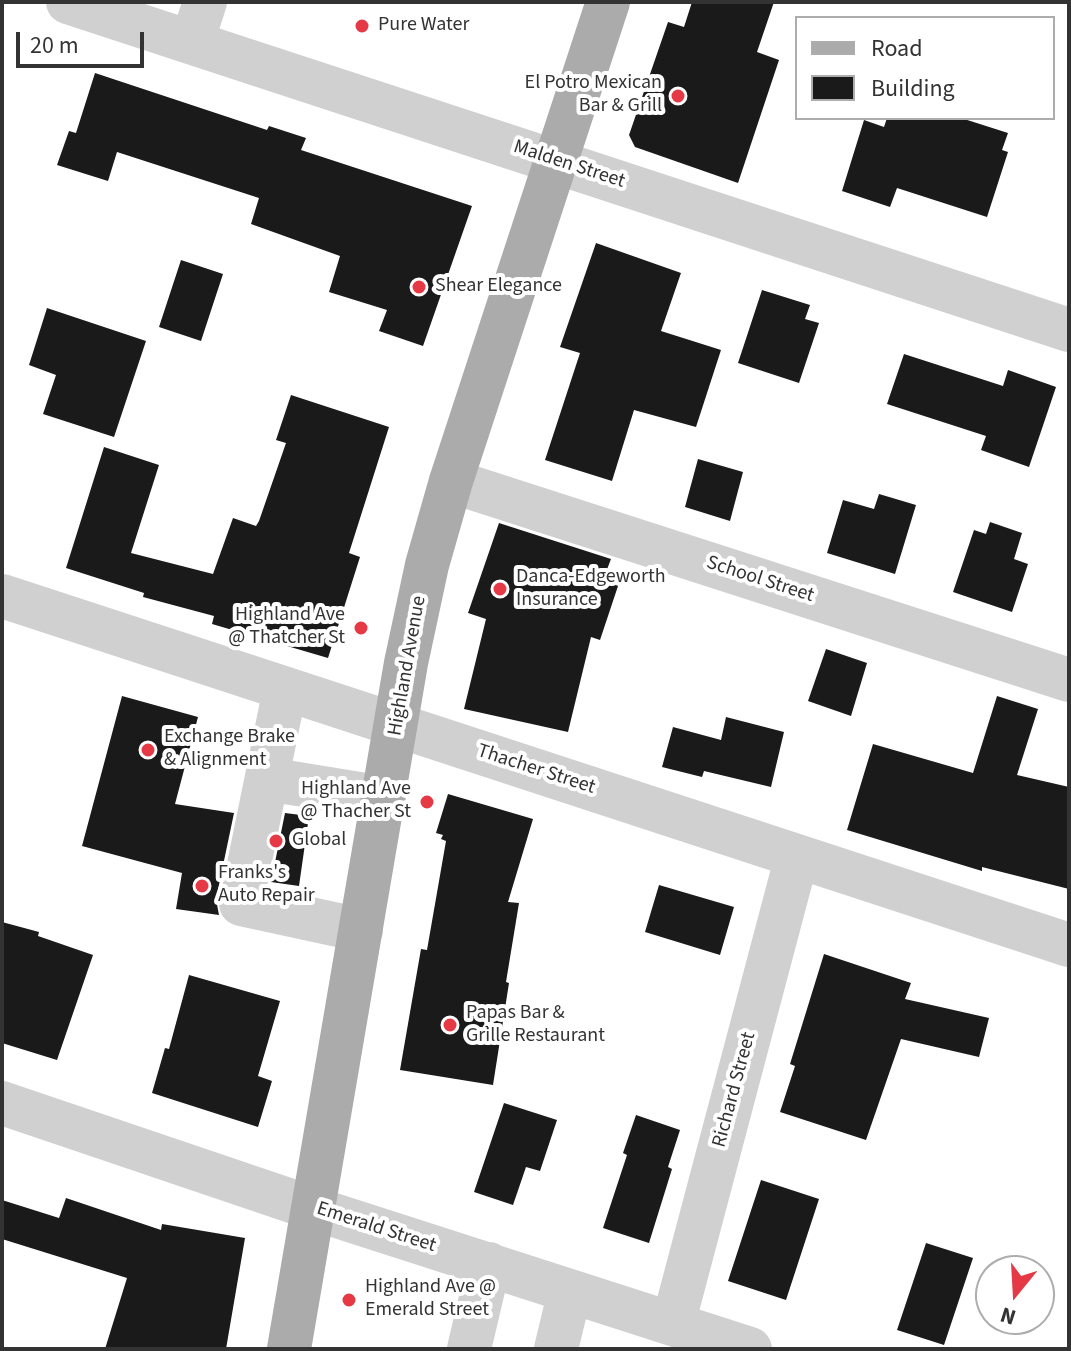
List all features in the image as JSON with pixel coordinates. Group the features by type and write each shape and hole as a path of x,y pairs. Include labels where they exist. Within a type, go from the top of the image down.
{"main road":[{"name":"Highland Avenue","path":"289,1349 406,663 427,565 451,481 608,2"}],"street":[{"name":"Malden Street","path":"68,2 198,22 556,161 1069,330"},
{"name":"School Street","path":"451,481 1069,680"},
{"name":"Thacher Street","path":"2,596 1069,945"},
{"path":"285,689 241,904 361,930"},
{"path":"267,779 384,798"},
{"name":"Richard Street","path":"673,1324 797,856"},
{"name":"Emerald Street","path":"2,1103 312,1208 750,1349"},
{"path":"469,1349 489,1264"},
{"path":"556,1349 570,1291"}],"building":[{"path":"692,2 774,2 757,52 779,60 738,183 635,147 629,135 668,22 684,27"},
{"path":"95,73 267,130 269,126 306,138 301,150 472,206 423,346 379,331 387,310 329,292 340,256 251,224 259,198 117,152 108,181 57,165 69,131 76,133"},
{"path":"864,120 884,127 886,120 967,120 1008,133 1002,150 1008,152 987,217 897,188 890,207 842,191"},
{"path":"596,243 681,273 661,331 721,350 696,427 634,410 612,481 545,460 580,353 560,347"},
{"path":"181,260 223,274 201,341 159,327"},
{"path":"762,290 810,305 805,319 819,323 799,383 738,363"},
{"path":"47,308 146,341 114,437 43,414 56,375 29,365"},
{"path":"904,354 1003,386 1008,370 1056,387 1029,467 981,450 986,436 887,404"},
{"path":"291,395 389,427 349,553 360,557 328,658 212,624 214,616 143,597 144,593 66,568 104,447 159,465 131,553 213,574 233,518 256,526 259,521 286,443 276,440"},
{"path":"698,459 743,472 730,521 685,507"},
{"path":"879,494 916,505 895,574 827,553 843,500 874,509"},
{"path":"990,522 1022,533 1014,559 1028,564 1012,612 953,592 974,530 986,534"},
{"path":"499,523 611,559 606,572 621,577 600,640 591,637 568,732 464,709 486,619 468,613"},
{"path":"826,649 867,663 851,716 808,701"},
{"path":"122,696 198,717 175,804 234,813 216,899 219,915 176,909 182,873 82,846"},
{"path":"997,696 1038,709 1017,775 1069,787 1069,889 982,867 982,871 847,830 873,744 973,773"},
{"path":"726,717 784,732 771,787 704,771 702,777 662,767 673,727 721,740"},
{"path":"448,794 533,819 508,902 519,903 493,1085 400,1070 421,949 427,950 446,841 441,839 443,835 436,833"},
{"path":"285,813 309,816 299,886 271,882"},
{"path":"659,885 734,907 720,955 645,932"},
{"path":"2,922 39,932 38,936 93,955 57,1060 2,1043"},
{"path":"824,954 911,983 905,999 989,1018 979,1057 901,1039 866,1140 780,1112 795,1066 790,1064"},
{"path":"189,975 280,1001 258,1076 272,1081 258,1127 152,1093 165,1048 169,1049"},
{"path":"504,1103 557,1120 540,1171 526,1167 513,1205 474,1192"},
{"path":"636,1115 680,1130 668,1167 672,1169 649,1243 603,1228 627,1155 623,1153"},
{"path":"761,1180 819,1199 786,1300 728,1281"},
{"path":"66,1198 161,1230 162,1224 245,1238 226,1349 105,1349 127,1278 2,1239 2,1200 59,1218"},
{"path":"926,1243 973,1258 944,1345 897,1330"}],"place":[{"name":"Pure Water","path":"362,26"},
{"name":"El Potro Mexican Bar & Grill","path":"678,96"},
{"name":"Shear Elegance","path":"419,287"},
{"name":"Danca-Edgeworth Insurance","path":"500,589"},
{"name":"Highland Ave @ Thatcher St","path":"361,628"},
{"name":"Exchange Brake & Alignment","path":"148,750"},
{"name":"Highland Ave @ Thacher St","path":"427,802"},
{"name":"Global","path":"276,841"},
{"name":"Franks's Auto Repair","path":"202,886"},
{"name":"Papas Bar & Grille Restaurant","path":"450,1025"},
{"name":"Highland Ave @ Emerald Street","path":"349,1300"}]}
